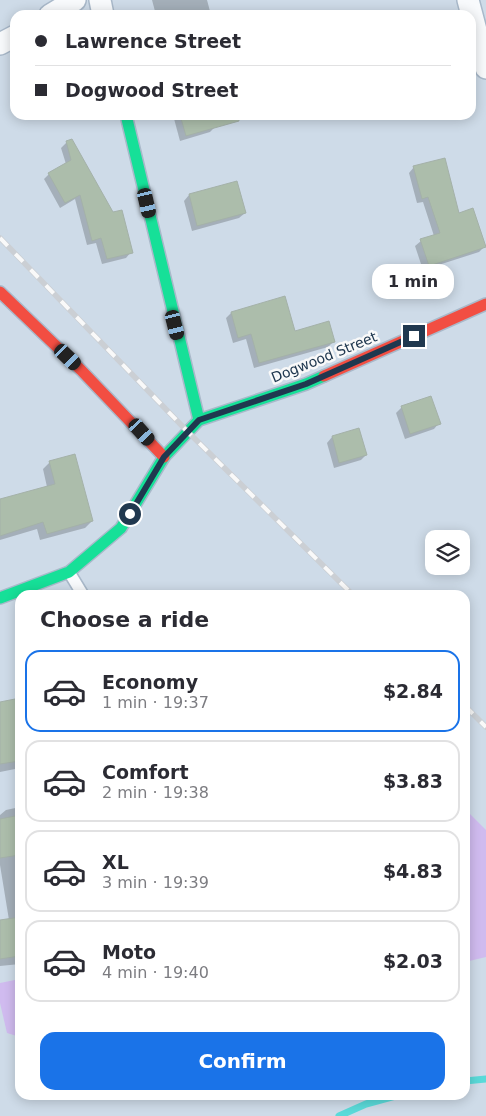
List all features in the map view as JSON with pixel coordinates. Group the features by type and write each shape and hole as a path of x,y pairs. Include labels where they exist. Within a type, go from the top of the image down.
{"street":[{"path":"58,10 75,0"},
{"path":"476,30 486,68"},
{"path":"21,590 69,572 121,528 164,457 199,420 127,120"},
{"path":"0,292 81,370 164,457"},
{"name":"Dogwood Street","path":"199,420 306,384 486,304"},
{"path":"0,598 15,592"}],"lane":[{"path":"69,572 80,590"}],"shaded area":[{"path":"470,814 486,830 486,957 470,961"},
{"path":"15,980 15,1035 7,1033 0,1003 0,983"}],"building":[{"path":"181,120 239,120 239,121 186,136"},
{"path":"72,139 113,212 122,210 133,253 107,259 101,238 92,241 80,195 65,203 48,173 71,160 66,141"},
{"path":"445,158 459,213 473,208 486,247 429,266 420,239 440,233 428,197 422,199 413,166"},
{"path":"237,181 246,213 197,226 189,194"},
{"path":"285,296 295,331 329,321 335,342 259,363 251,334 238,338 231,312"},
{"path":"431,396 441,424 410,434 401,406"},
{"path":"359,428 367,455 339,463 332,436"},
{"path":"75,454 93,521 47,534 43,522 0,536 0,499 55,484 49,461"},
{"path":"15,699 15,762 0,764 0,702"},
{"path":"15,816 15,856 0,858 0,819"},
{"path":"15,918 15,957 0,959 0,920"}],"waterway":[{"path":"470,1081 486,1079"},
{"path":"339,1116 366,1104 381,1100"}],"railway":[{"path":"0,238 188,432 348,590"},
{"path":"470,711 486,727"}],"traffic: fast":[{"path":"127,120 199,420"},
{"path":"21,590 69,572 121,528 164,457 199,420 306,384 324,376"},
{"path":"0,598 15,592"}],"traffic: jam":[{"path":"0,292 81,370 164,457"},
{"path":"324,376 486,304"}],"route":[{"path":"130,514 164,457 199,420 306,384 414,336"}]}
